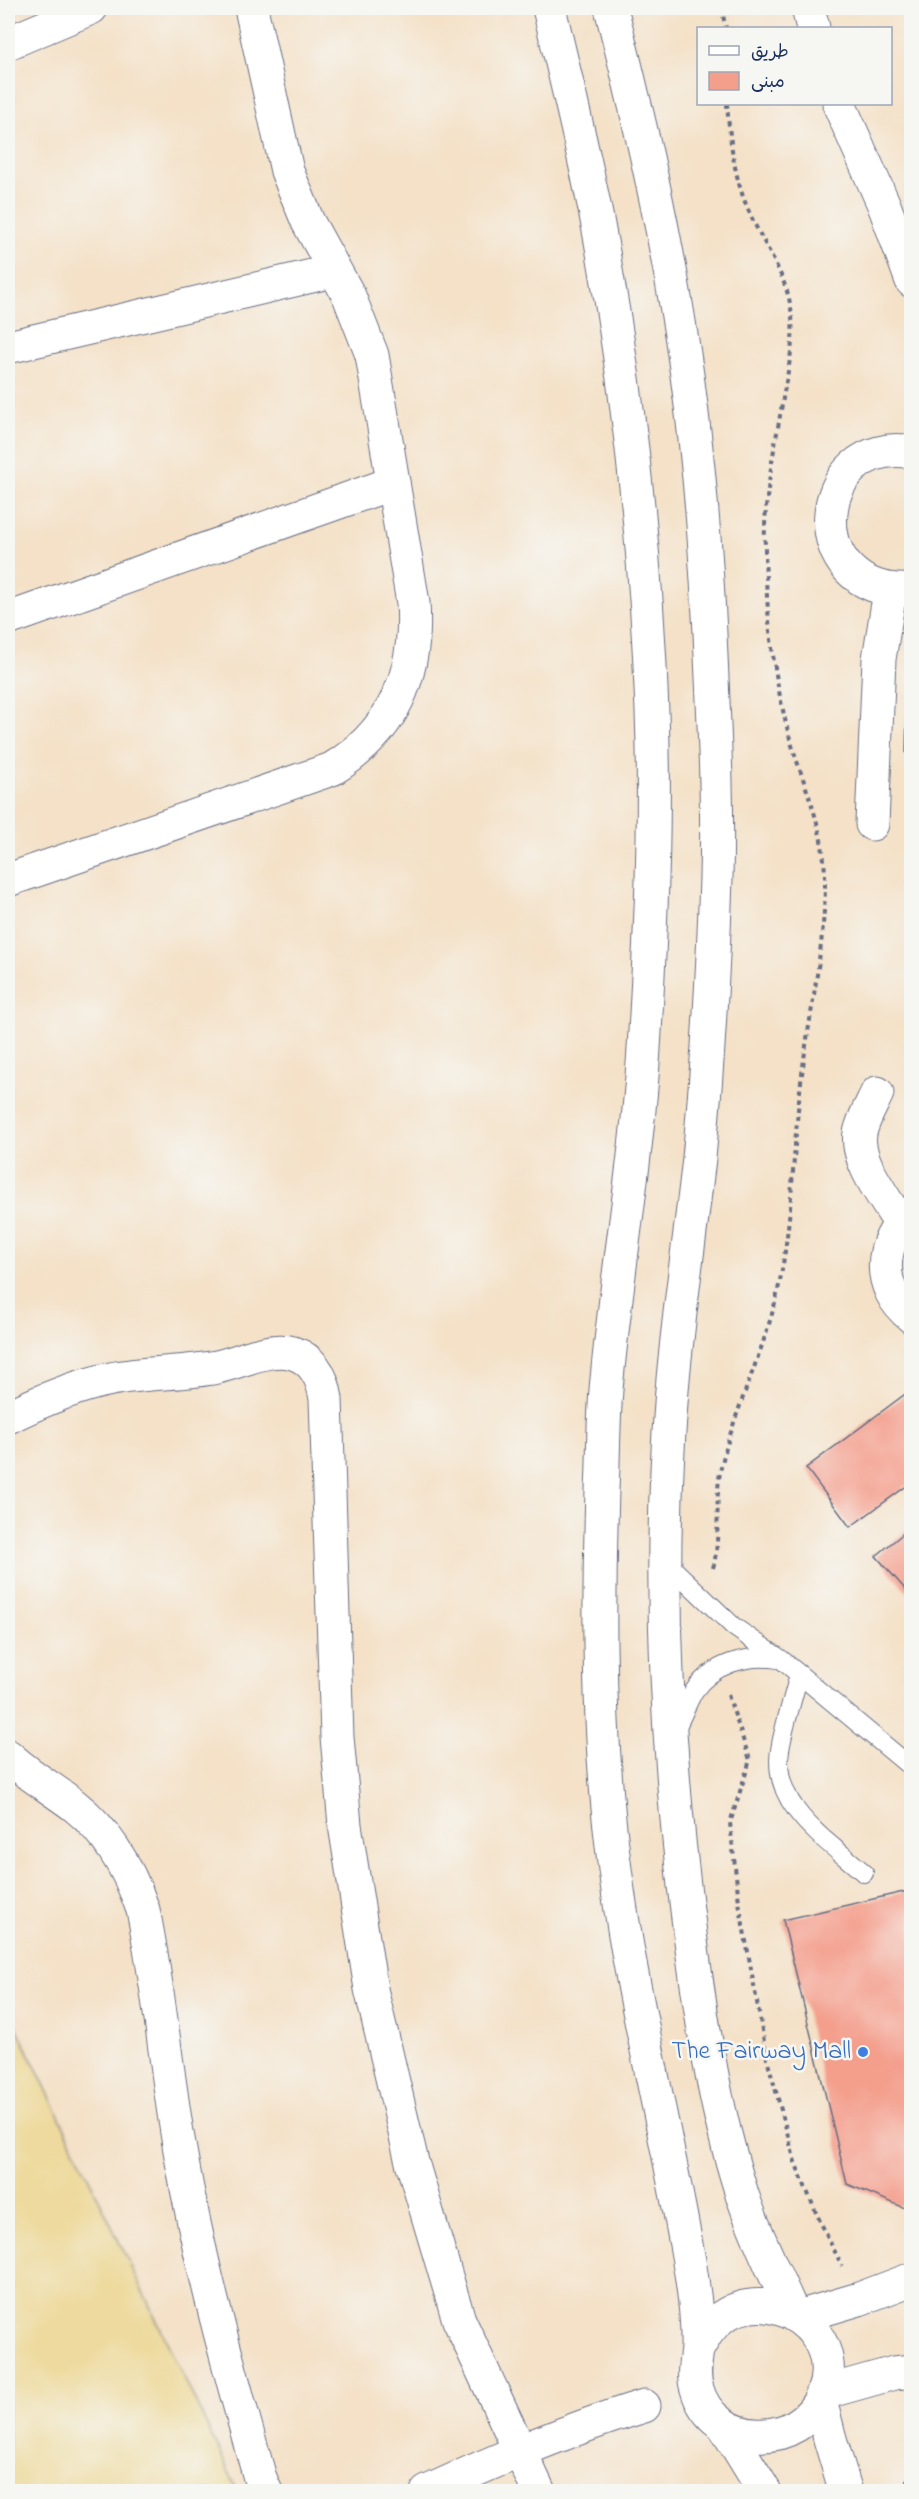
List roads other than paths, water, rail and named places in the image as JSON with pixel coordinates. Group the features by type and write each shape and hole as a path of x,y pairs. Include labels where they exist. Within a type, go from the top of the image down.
{"street":[{"path":"8,43 91,8"},
{"path":"8,880 332,769 364,745 379,730 394,708 405,683 412,657 414,630 412,603 372,355 349,296 333,271 287,171 251,8"},
{"path":"549,8 582,144 612,308 635,472 649,638 653,743 650,934 646,1017 632,1165 606,1384 598,1585 600,1679 613,1867 643,2038 688,2254 694,2301 697,2350 694,2372 697,2393 708,2412 724,2427 765,2492"},
{"path":"611,8 659,210 687,374 704,539 715,735 716,872 708,1063 671,1402 665,1561 669,1742 692,1948 715,2089 743,2198 795,2314"},
{"path":"807,8 813,27"},
{"path":"839,105 884,205 912,281"},
{"path":"8,347 333,271"},
{"path":"872,824 879,659 901,590 869,585 852,573 838,556 830,536 829,515 834,494 845,476 861,462 908,444"},
{"path":"8,619 393,483"},
{"path":"876,1093 863,1123 859,1145 867,1166 906,1217 890,1239 885,1258 885,1277 892,1294 903,1310 912,1317"},
{"path":"8,1417 52,1397 111,1379 216,1367 278,1352 293,1353 306,1360 317,1370 324,1384 337,1737 345,1825 372,1989 412,2162 459,2320 521,2449 539,2492"},
{"path":"8,1756 77,1808 100,1830 120,1856 143,1910 181,2156 194,2220 223,2348 266,2492"},
{"path":"795,2314 859,2299 912,2280"},
{"path":"697,2350 708,2330 725,2314 747,2306 770,2305 795,2314 812,2328 821,2342 826,2359 827,2376 822,2396 804,2422 779,2435 751,2437 724,2427"},
{"path":"822,2396 906,2369"},
{"path":"822,2396 830,2439 846,2492"},
{"path":"427,2492 521,2449 644,2406"}],"lane":[{"path":"665,1561 718,1613 750,1640 783,1660 912,1768"},
{"path":"669,1742 694,1692 702,1682 723,1667 753,1657 783,1660"},
{"path":"799,1674 780,1752 782,1783 796,1813 864,1873"}],"place":[{"name":"The Fairway Mall","path":"863,2052"}]}
